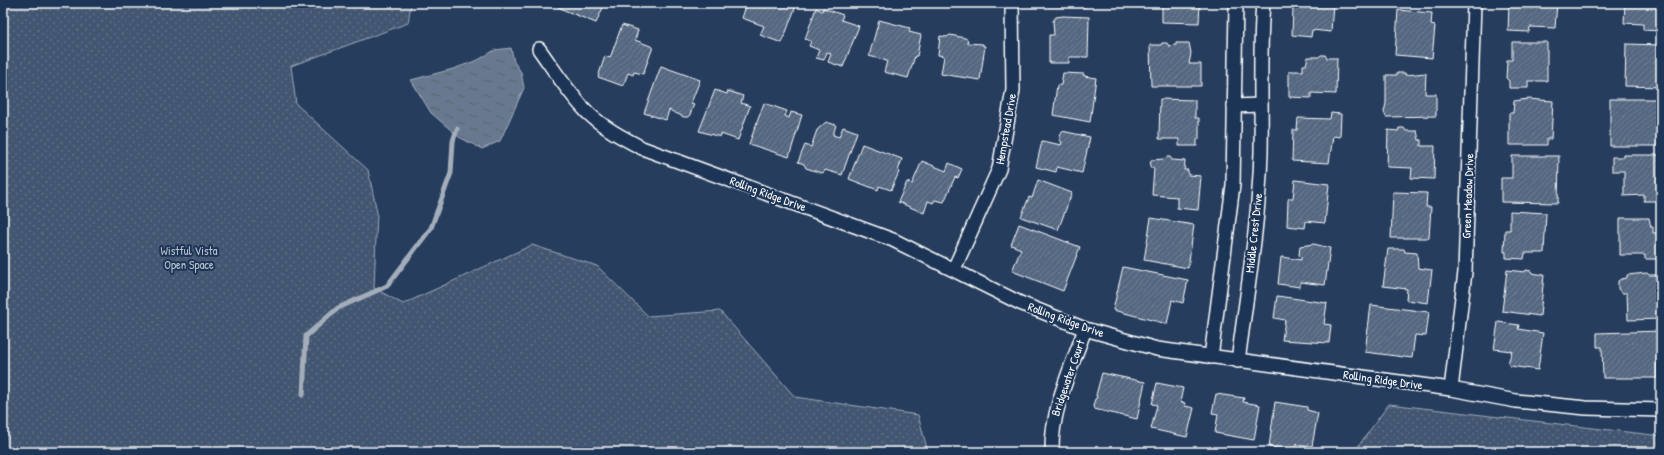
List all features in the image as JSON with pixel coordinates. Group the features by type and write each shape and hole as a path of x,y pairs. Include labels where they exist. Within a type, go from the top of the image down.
{"street":[{"name":"Hempstead Drive","path":"954,269 999,169 1013,90 1012,3"},
{"path":"1211,357 1231,210 1236,3"},
{"name":"Middle Crest Drive","path":"1238,361 1258,210 1261,151 1260,40 1263,3"},
{"name":"Green Meadow Drive","path":"1451,389 1465,272 1474,3"},
{"name":"Rolling Ridge Drive","path":"539,49 565,86 588,113 616,135 642,148 893,240 1020,303 1085,329 1157,349 1451,389 1516,401 1586,408 1661,410"},
{"path":"1234,106 1260,105"},
{"name":"Bridgewater Court","path":"1052,452 1053,422 1060,395 1085,329"}],"green space":[{"name":"Wistful Vista Open Space","path":"3,3 411,3 408,23 291,66 296,104 368,170 377,212 374,288 403,304 532,245 597,266 648,316 720,311 795,397 918,415 928,452 3,452"},
{"path":"1389,404 1661,436 1661,452 1354,452"}],"water":[{"path":"511,48 514,62 521,72 524,88 500,141 482,149 459,137 431,113 411,80 453,69 478,60 495,50"}],"building":[{"path":"558,3 605,3 596,23 564,10 557,6"},
{"path":"747,3 797,3 782,43 760,35 764,26 742,18"},
{"path":"1048,3 1086,3 1086,7 1048,6"},
{"path":"1162,3 1200,3 1199,23 1162,22"},
{"path":"1298,3 1333,3 1331,32 1312,30 1311,37 1292,35 1293,7 1297,7"},
{"path":"1557,3 1555,28 1530,27 1529,32 1508,31 1509,4"},
{"path":"1625,3 1661,3 1661,31 1643,30 1643,24 1624,23"},
{"path":"816,8 822,11 823,8 843,15 841,20 859,26 843,67 828,62 831,54 827,52 824,60 816,58 819,50 809,46 811,41 805,39"},
{"path":"1398,10 1432,13 1431,25 1435,26 1432,58 1395,55"},
{"path":"1056,17 1089,17 1088,57 1069,57 1069,63 1049,63 1049,35 1054,35 1053,21"},
{"path":"879,20 910,28 909,32 921,35 917,56 915,56 908,78 884,72 887,61 869,56"},
{"path":"622,25 638,30 635,40 653,47 643,74 634,72 633,75 628,73 623,86 598,77 605,56 610,58"},
{"path":"950,35 965,38 968,40 967,43 983,44 983,46 985,46 980,80 941,74 944,56 938,55 940,36 947,37"},
{"path":"1512,42 1547,42 1547,81 1528,81 1528,88 1509,88 1509,81 1506,78 1507,60 1512,60"},
{"path":"1162,43 1167,43 1169,46 1176,45 1176,43 1189,43 1191,53 1189,64 1201,64 1201,86 1151,86 1150,45 1161,45"},
{"path":"1626,44 1661,45 1661,87 1625,86"},
{"path":"1321,55 1325,55 1327,58 1337,58 1336,94 1311,93 1311,98 1289,97 1289,71 1303,71 1303,65 1306,65 1308,57 1319,57"},
{"path":"661,66 700,80 691,103 694,104 689,117 684,117 669,110 666,120 644,113"},
{"path":"1063,73 1084,74 1084,76 1096,78 1090,122 1053,115 1057,85 1061,85"},
{"path":"1397,73 1405,73 1405,75 1426,73 1425,94 1436,94 1436,116 1386,117 1384,112 1386,103 1386,75 1397,75"},
{"path":"715,90 727,94 728,91 743,96 741,103 750,106 738,140 721,134 720,137 699,131"},
{"path":"1160,99 1195,100 1195,118 1199,118 1199,139 1197,139 1197,146 1179,146 1179,139 1159,139"},
{"path":"1528,99 1553,101 1551,139 1547,139 1547,145 1509,145 1509,113 1513,113 1514,101"},
{"path":"1610,99 1656,99 1656,121 1661,121 1661,146 1610,146"},
{"path":"764,103 787,111 785,116 789,118 791,112 802,115 789,157 749,144"},
{"path":"1331,113 1341,114 1340,137 1333,136 1329,163 1292,161 1293,130 1297,130 1298,118 1330,119"},
{"path":"826,122 836,125 833,135 839,137 843,127 857,132 842,175 825,170 821,173 806,168 804,164 798,162 805,145 811,147 817,130"},
{"path":"1399,128 1404,128 1406,131 1417,131 1419,140 1421,140 1421,146 1435,146 1434,179 1411,178 1412,168 1387,167 1388,130 1398,131"},
{"path":"1062,131 1090,137 1082,173 1057,167 1056,172 1036,167 1042,141 1061,145 1062,142 1059,140"},
{"path":"862,144 902,159 899,172 891,190 879,186 878,190 849,179"},
{"path":"1624,155 1659,155 1661,201 1644,201 1644,195 1624,196 1624,171 1612,171 1612,157 1624,157"},
{"path":"1512,156 1559,156 1558,203 1501,202 1501,178 1512,178"},
{"path":"1166,157 1170,157 1172,160 1185,161 1184,170 1188,170 1188,175 1201,176 1198,210 1177,208 1177,197 1152,195 1154,168 1150,168 1151,160 1164,159"},
{"path":"922,161 946,171 949,163 962,169 958,178 955,177 944,202 935,200 933,203 928,201 924,213 898,202 907,182 912,184"},
{"path":"1038,180 1072,193 1058,230 1021,217 1029,197 1032,198"},
{"path":"1295,180 1329,184 1325,223 1306,221 1305,228 1287,226 1288,200 1289,198 1293,198"},
{"path":"1393,192 1427,193 1426,207 1431,207 1429,238 1391,238"},
{"path":"1510,211 1546,213 1544,253 1525,253 1524,259 1506,258 1506,252 1504,252 1505,230 1510,230"},
{"path":"1151,218 1194,225 1188,268 1144,260"},
{"path":"1620,218 1649,218 1651,227 1653,227 1653,233 1661,233 1661,259 1645,259 1645,255 1620,255"},
{"path":"1019,224 1080,247 1063,291 1012,271 1021,249 1011,245"},
{"path":"1314,244 1330,248 1325,285 1300,282 1300,287 1278,284 1281,257 1301,260 1299,255 1300,246"},
{"path":"1388,249 1404,249 1405,252 1417,253 1418,268 1432,270 1428,303 1406,300 1407,289 1383,286"},
{"path":"1123,267 1188,280 1183,303 1172,300 1167,324 1113,310"},
{"path":"1507,270 1525,272 1526,270 1531,271 1532,273 1544,275 1540,316 1502,311"},
{"path":"1647,273 1649,275 1661,275 1661,319 1628,320 1627,293 1622,293 1618,289 1618,281 1627,278 1627,275"},
{"path":"1277,296 1327,303 1324,324 1331,325 1329,343 1282,340 1285,320 1274,318"},
{"path":"1371,305 1429,312 1426,336 1415,335 1412,358 1365,352"},
{"path":"1498,322 1519,325 1518,329 1543,333 1538,370 1510,366 1508,363 1512,351 1494,349"},
{"path":"1661,331 1661,355 1657,355 1657,378 1603,378 1602,347 1597,347 1597,333"},
{"path":"1102,373 1145,382 1137,419 1094,409 1093,406 1095,399 1097,398 1096,395"},
{"path":"1157,383 1183,388 1180,402 1185,403 1185,406 1194,408 1187,437 1151,429 1157,405 1152,404"},
{"path":"1216,394 1244,398 1243,402 1260,405 1254,440 1215,433 1218,414 1212,413"},
{"path":"1275,402 1307,407 1307,410 1318,413 1312,446 1300,446 1297,443 1296,451 1269,447"}],"waterway":[{"path":"303,395 306,336 338,308 387,286 431,228 451,173 453,141 457,129"}]}
